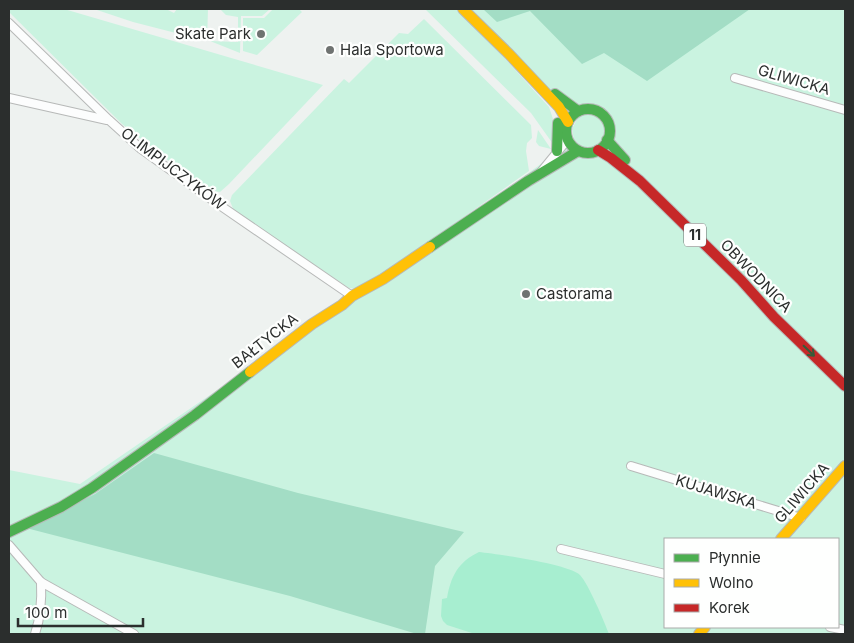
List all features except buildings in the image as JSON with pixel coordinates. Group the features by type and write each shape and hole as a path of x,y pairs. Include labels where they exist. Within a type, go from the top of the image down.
{"main road":[{"path":"463,9 510,54 559,107 568,122"},
{"path":"470,9 535,72 556,96 578,111"},
{"path":"546,95 557,117 559,129 557,152"},
{"path":"590,109 597,111 603,116 609,127 607,140 598,150 592,152 578,151 568,139 566,129 568,122 571,116 578,111 590,109"},
{"name":"OBWODNICA","path":"607,140 616,152 845,372"},
{"name":"OBWODNICA","path":"598,150 640,181 845,386"},
{"name":"BAŁTYCKA","path":"9,532 61,507 92,488 195,415 306,328 342,305 352,296 383,279 540,173 578,151"},
{"name":"GLIWICKA","path":"782,538 845,466"}],"street":[{"name":"OLIMPIJCZYKÓW","path":"9,23 141,149 352,296"},
{"name":"GLIWICKA","path":"735,78 845,110"},
{"path":"9,98 109,120"},
{"name":"BAŁTYCKA","path":"540,173 568,139"},
{"name":"KUJAWSKA","path":"632,466 801,518"},
{"path":"9,545 41,582 134,634"},
{"path":"561,549 664,574"},
{"path":"35,634 40,619 41,582"}],"shaded area":[{"path":"9,9 64,9 323,85 229,184 220,192 212,191 202,187 122,124 9,12"},
{"path":"94,9 166,9 174,13 177,9 208,9 207,41 133,22"},
{"path":"220,9 270,9 262,16 241,16 240,53 210,41 238,42 238,17 226,15"},
{"name":"Skate Park","path":"273,9 299,9 302,12 257,55 243,51 243,18 264,18"},
{"path":"425,9 456,9 489,41 549,107 554,122 553,144 531,113"},
{"path":"463,9 845,9 845,634 9,634 9,470 80,484 432,243 574,140 572,129 577,119"},
{"path":"483,9 750,9 647,81 604,53 582,64 530,11 497,22"},
{"path":"424,19 531,125 532,138 527,143 526,151 529,171 366,286 360,289 349,288 234,211 230,201 232,195 344,79 349,83 399,33 408,34"},
{"path":"538,130 551,149 539,146 536,142"},
{"path":"154,453 298,493 464,532 435,566 425,634 417,634 290,596 26,528 95,494"},
{"path":"479,552 548,563 580,575 592,595 609,634 475,634 447,625 441,616 442,599 447,598 453,576 457,570 466,560"}],"traffic: fast":[{"path":"555,94 578,111"},
{"path":"588,109 600,113 606,119 610,131 606,143 600,149 588,153 576,149 570,143 566,131 570,119 576,113 588,109"},
{"path":"557,151 558,123"},
{"path":"607,140 625,160"},
{"path":"430,247 528,181 578,151"},
{"path":"9,532 61,507 92,488 195,415 250,372"}],"traffic: slow":[{"path":"463,9 559,107 568,122"},
{"path":"250,372 352,296 383,279 430,247"},
{"path":"782,538 845,466"},
{"path":"699,634 704,628"}],"traffic: jam":[{"path":"598,150 640,181 845,386"}],"place":[{"name":"Skate Park","path":"261,34"},
{"name":"Hala Sportowa","path":"330,50"},
{"name":"Castorama","path":"526,294"}]}
